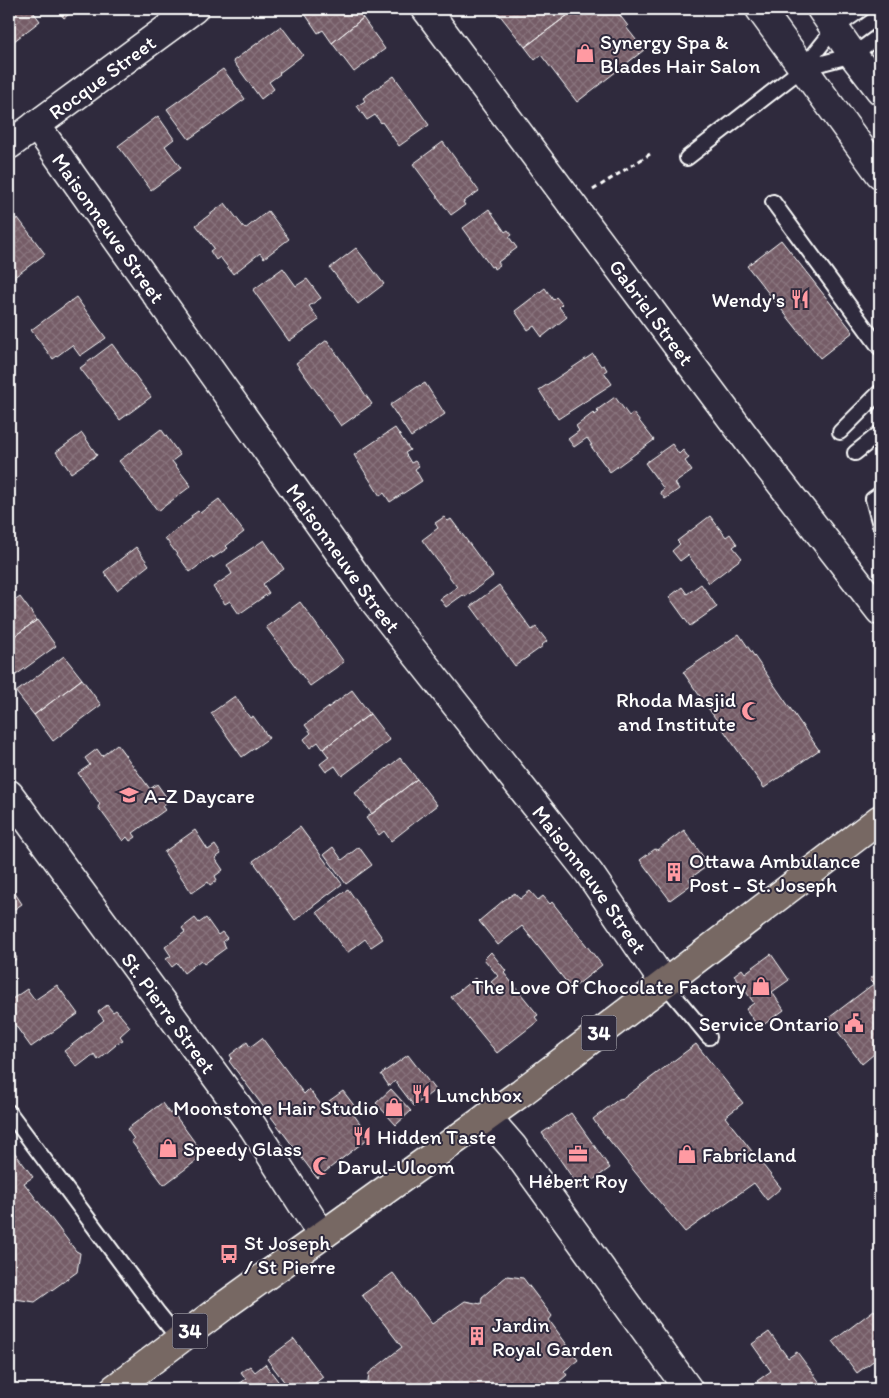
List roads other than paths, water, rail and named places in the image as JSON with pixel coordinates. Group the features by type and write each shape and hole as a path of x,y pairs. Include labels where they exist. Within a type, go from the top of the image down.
{"main road":[{"name":"34","path":"114,1389 179,1339 487,1117 880,819"}],"street":[{"name":"Rocque Street","path":"9,145 194,9"},
{"name":"Gabriel Street","path":"426,9 749,442 880,611"},
{"path":"760,9 880,174"},
{"path":"828,18 880,90"},
{"name":"Maisonneuve Street","path":"36,125 374,601 589,874 664,983"},
{"name":"St. Pierre Street","path":"9,794 253,1127 322,1236"},
{"path":"487,1117 513,1147 688,1389"}],"lane":[{"path":"803,68 828,18 862,9"},
{"path":"687,158 803,68 853,55 880,35"},
{"path":"773,202 880,348"},
{"path":"840,432 880,392"},
{"path":"855,453 880,433"},
{"path":"880,494 874,499 880,525"},
{"path":"664,983 708,1037"},
{"path":"9,1112 179,1339"}],"place":[{"name":"Synergy Spa & Blades Hair Salon","path":"585,53"},
{"name":"Wendy's","path":"800,299"},
{"name":"Rhoda Masjid and Institute","path":"751,711"},
{"name":"A-Z Daycare","path":"129,795"},
{"name":"Ottawa Ambulance Post - St. Joseph","path":"674,872"},
{"name":"The Love Of Chocolate Factory","path":"761,986"},
{"name":"Service Ontario","path":"854,1023"},
{"name":"Lunchbox","path":"421,1094"},
{"name":"Moonstone Hair Studio","path":"394,1107"},
{"name":"Hidden Taste","path":"362,1136"},
{"name":"Speedy Glass","path":"168,1148"},
{"name":"Hébert Roy","path":"578,1154"},
{"name":"Fabricland","path":"687,1154"},
{"name":"Darul-Uloom","path":"322,1166"},
{"name":"St Joseph / St Pierre","path":"229,1254"},
{"name":"Jardin Royal Garden","path":"477,1336"}]}
